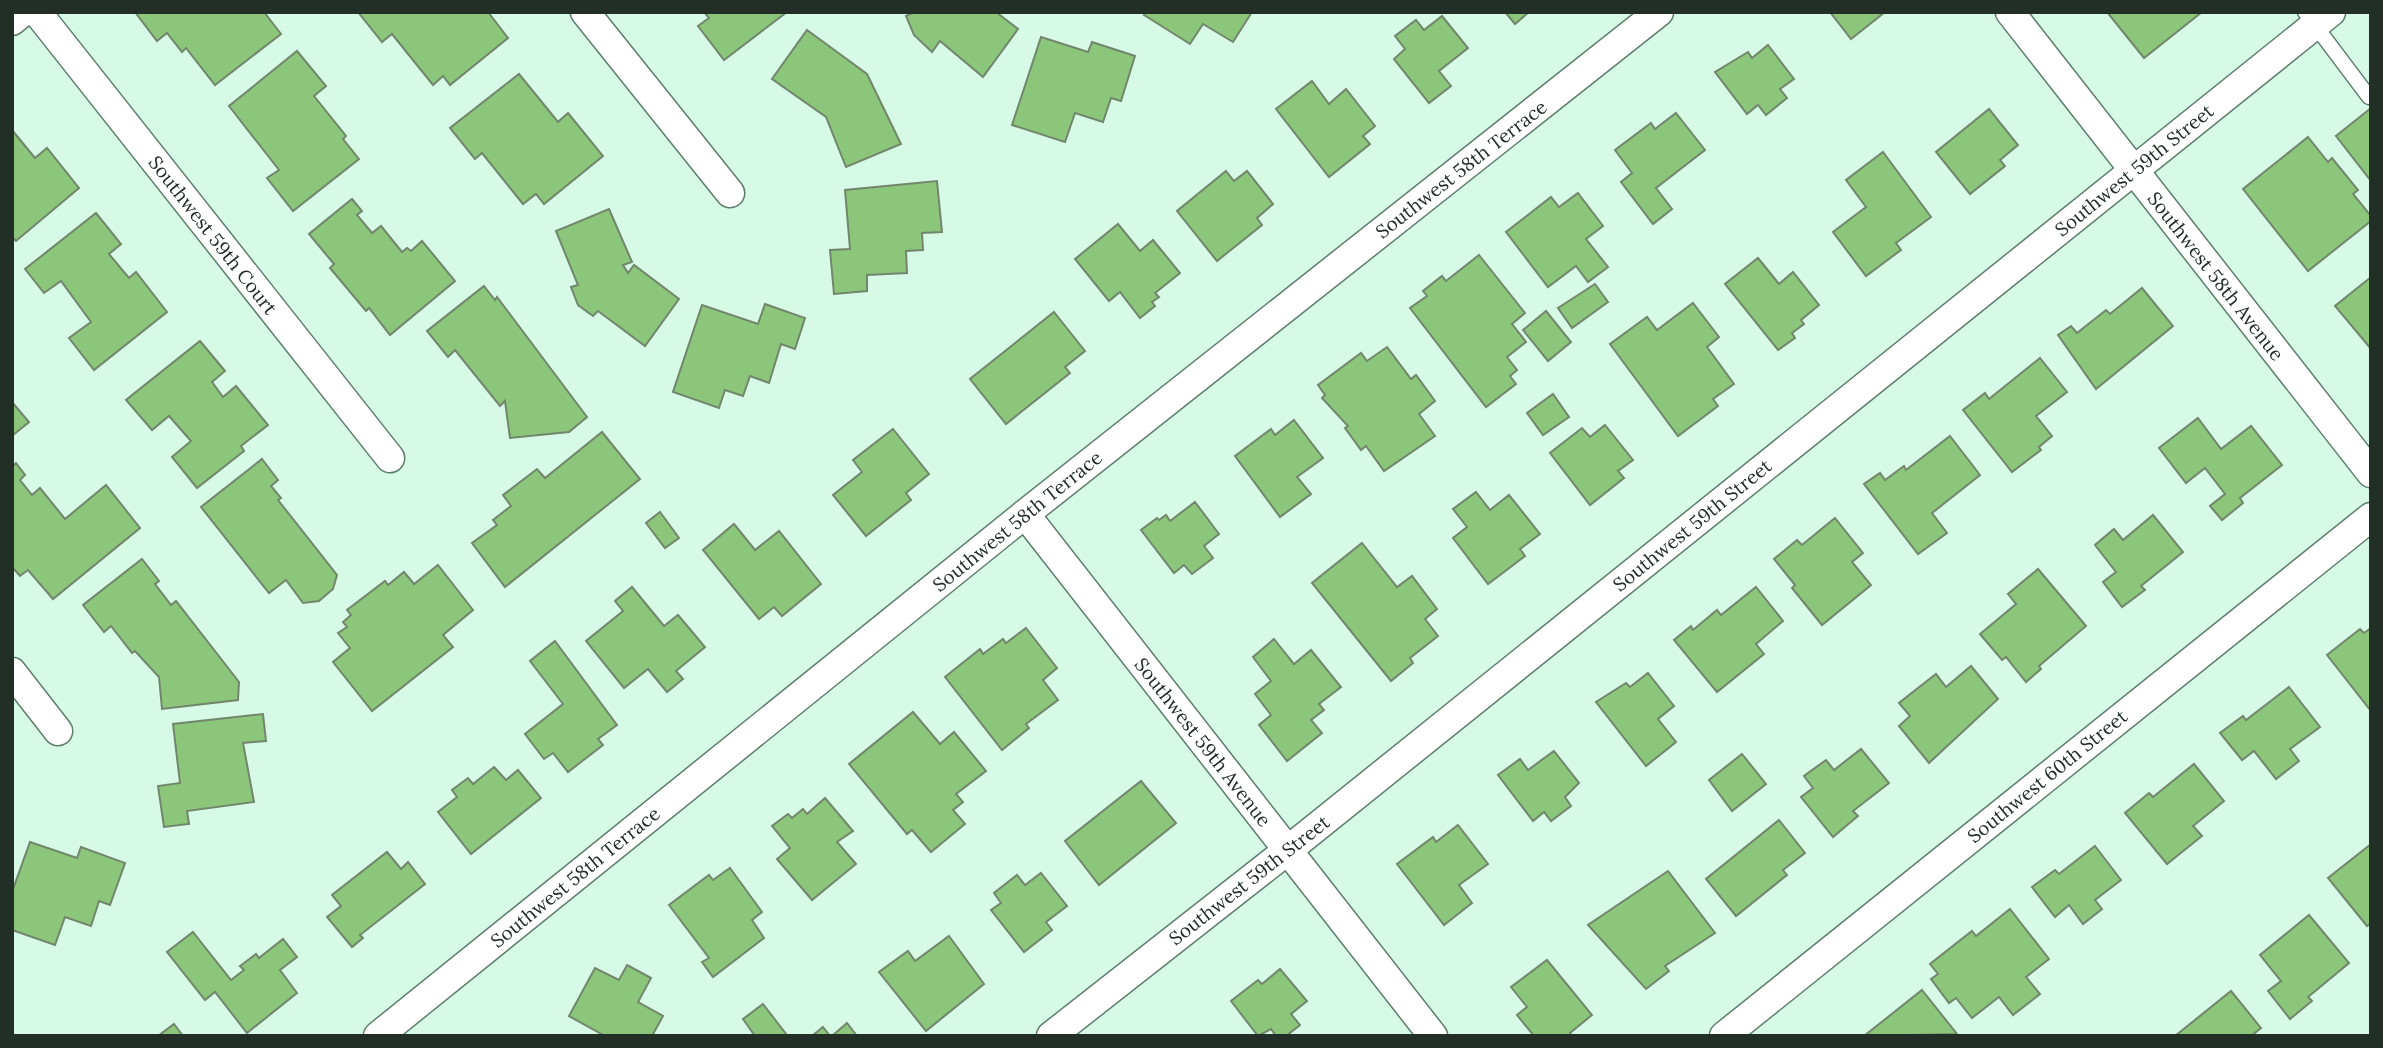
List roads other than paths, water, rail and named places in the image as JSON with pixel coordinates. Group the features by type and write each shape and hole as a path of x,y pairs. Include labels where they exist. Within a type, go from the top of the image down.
{"street":[{"path":"12,21 23,12"},
{"name":"Southwest 59th Court","path":"37,12 390,458"},
{"path":"585,12 730,193"},
{"name":"Southwest 58th Terrace","path":"378,1036 1025,514 1659,12"},
{"name":"Southwest 58th Avenue","path":"2010,12 2371,473"},
{"name":"Southwest 59th Street","path":"1051,1036 1288,850 2134,170 2317,17"},
{"name":"Southwest 59th Avenue","path":"1025,514 1433,1036"},
{"name":"Southwest 60th Street","path":"1724,1036 2371,517"},
{"path":"12,672 58,731"}],"lane":[{"path":"2317,17 2369,97"}]}
